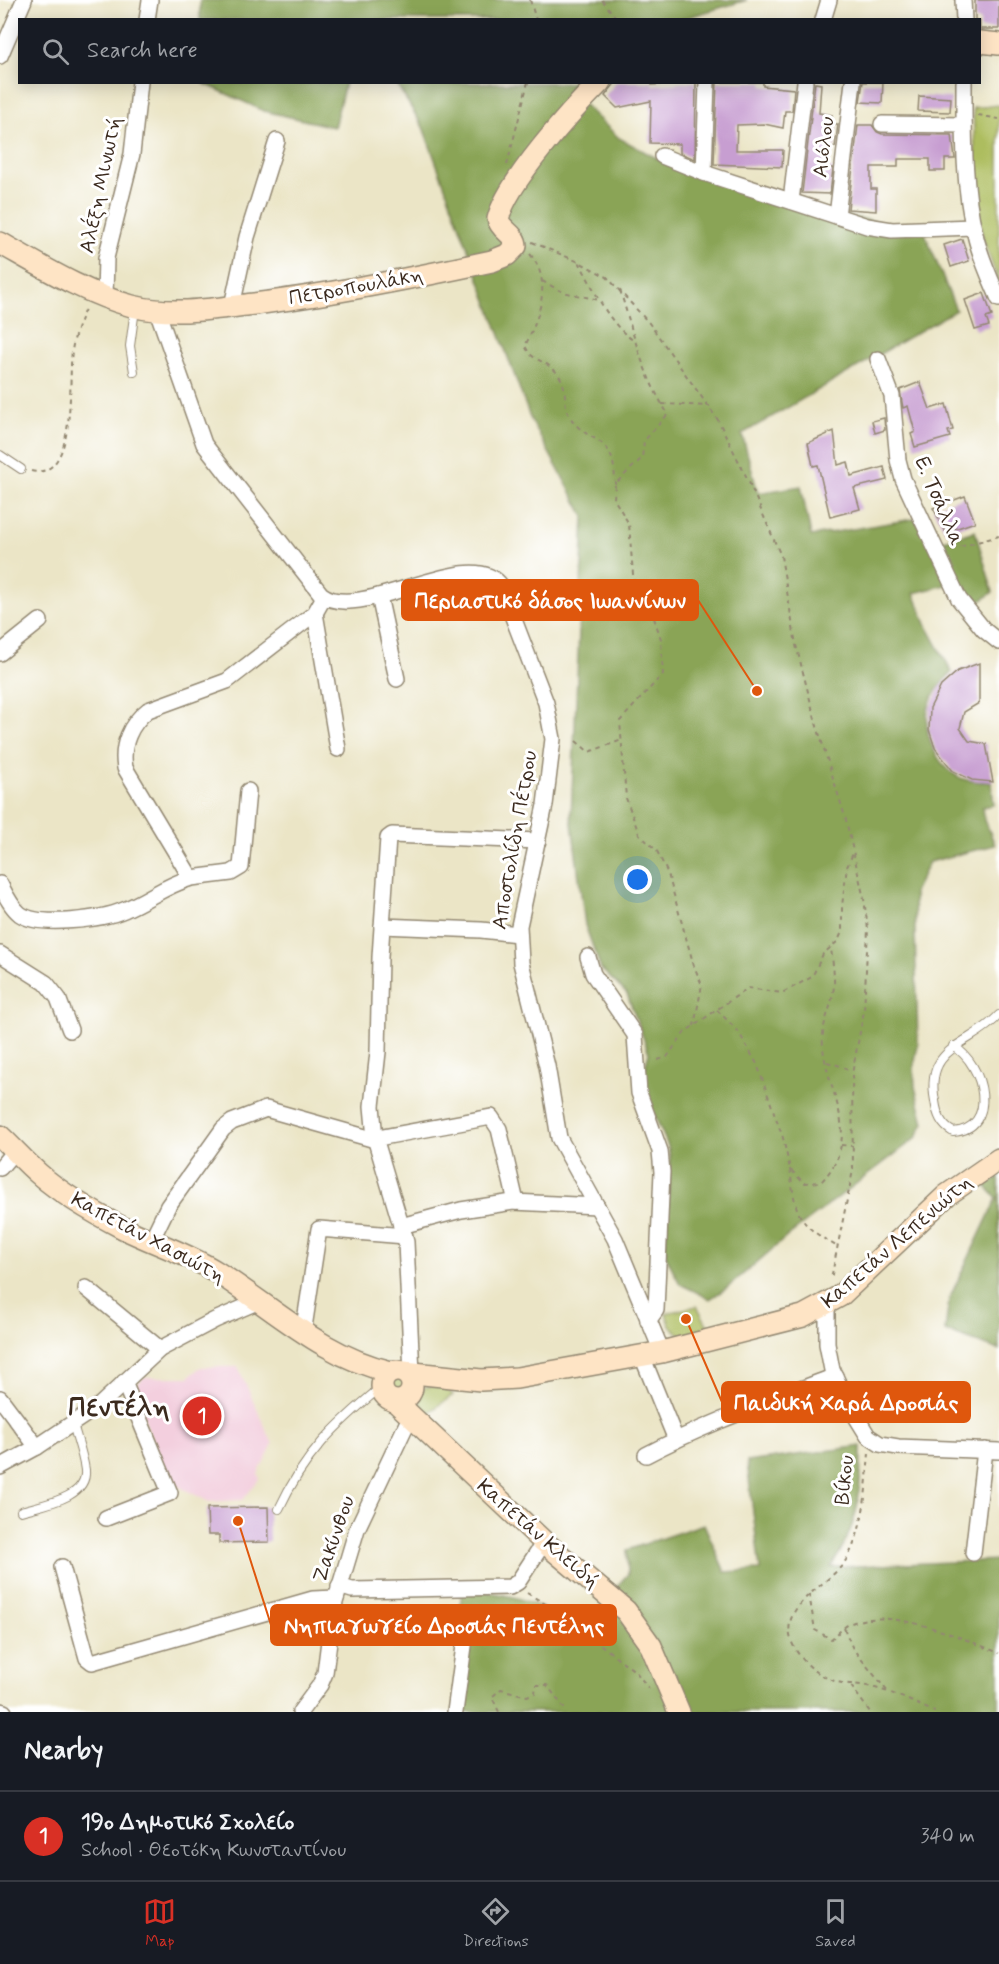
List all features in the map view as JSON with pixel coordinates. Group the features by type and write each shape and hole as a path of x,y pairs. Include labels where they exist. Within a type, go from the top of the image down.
{"street":[{"path":"0,56 24,0"},
{"path":"147,18 150,0"},
{"path":"824,18 829,0"},
{"path":"963,0 964,18"},
{"path":"981,42 999,44"},
{"name":"Αλέξη Μινωτή","path":"99,293 132,154 140,84"},
{"path":"522,241 499,223 501,211 536,154 598,84"},
{"path":"704,173 707,84"},
{"path":"791,201 805,84"},
{"name":"Αιόλου","path":"837,216 853,84"},
{"path":"964,84 964,119 973,227 999,299"},
{"path":"882,124 964,119"},
{"path":"232,306 247,237 278,141"},
{"path":"662,156 704,173 837,216 892,230 973,227"},
{"name":"Πετροπουλάκη","path":"0,243 99,293 136,306 158,310 232,306 326,294 492,261 511,252 522,241"},
{"path":"158,310 204,444 324,597 315,614 227,681 148,710 140,716 129,734 123,753 125,768 191,878"},
{"name":"Ε. Τσάλλα","path":"878,359 892,396 899,469 959,599 984,630 999,642"},
{"name":"Αποστολίδη Πέτρου","path":"324,597 334,600 379,596 459,573 485,576 499,583 546,703 552,730 549,781 518,934 521,963 547,1066 559,1138 615,1239 648,1321 652,1354 676,1440"},
{"path":"379,596 397,679"},
{"path":"315,614 338,749"},
{"path":"0,653 40,621"},
{"path":"0,884 12,906 24,916 34,920 76,919 114,914 172,883 231,873 241,867 248,791"},
{"path":"401,1384 410,1279 403,1231 375,1138 372,1099 378,1053 382,927 388,838 393,835 538,841"},
{"path":"382,927 481,930 518,934"},
{"path":"0,954 46,983 58,998 70,1030"},
{"path":"588,957 594,974 635,1035 639,1093 660,1151 660,1255 656,1310 648,1321"},
{"path":"151,1241 168,1206 218,1136 232,1122 269,1109 361,1137 375,1138 490,1117 499,1129 516,1202"},
{"name":"Καπετάν Χασιώτη","path":"0,1136 36,1172 100,1216 212,1269 303,1334 401,1384"},
{"path":"0,1168 15,1150"},
{"name":"Καπετάν Λεπενιώτη","path":"401,1384 504,1380 652,1354 790,1321 827,1306 847,1291 947,1195 999,1159"},
{"path":"303,1334 320,1229 403,1231 478,1206 516,1202 597,1206"},
{"path":"86,1288 160,1349"},
{"path":"0,1467 37,1447 100,1405 160,1349 258,1301"},
{"name":"Βίκου","path":"827,1306 827,1344 835,1376 851,1408 872,1439"},
{"path":"646,1455 753,1406 835,1376"},
{"path":"106,1518 170,1493 124,1382"},
{"name":"Καπετάν Κλειδή","path":"401,1384 410,1416 544,1542 620,1604 651,1646 679,1712"},
{"path":"0,1398 37,1447"},
{"name":"Ζακύνθου","path":"300,1712 320,1685 325,1673 337,1592 371,1496 410,1416"},
{"path":"872,1439 898,1447 992,1450 973,1553"},
{"path":"62,1567 87,1658 92,1662 337,1592 514,1586 544,1542"},
{"path":"455,1712 464,1646"}],"lane":[{"path":"134,372 130,346 136,306"},
{"path":"0,455 21,469"},
{"path":"953,1046 974,1064 984,1104 983,1116 977,1124 963,1131 953,1132 946,1128 938,1116 933,1086 940,1060 953,1046 999,1015"},
{"path":"279,1509 296,1474 313,1450 339,1423 401,1384"},
{"path":"21,1511 69,1496 79,1487 85,1472 73,1424"}],"path":[{"path":"530,0 535,18"},
{"path":"602,0 616,18"},
{"path":"505,171 527,84"},
{"path":"964,119 999,119"},
{"path":"522,241 579,262 607,277 620,288 649,323 710,406 748,480 781,555 796,645 809,699 854,852 868,929 864,1011 852,1074 854,1146 852,1183 827,1306"},
{"path":"522,241 539,264 542,281 537,321 525,346 531,358 552,368 566,388 569,414 583,429 603,443 615,462 614,499 629,524 634,587 651,609 661,639 663,674 620,721 626,798 639,834 657,851 668,873 694,966 702,985 694,1026"},
{"path":"579,262 599,300 625,335 634,341"},
{"path":"542,281 563,292 599,300"},
{"path":"615,484 642,458 644,441 668,414 651,386 634,341 620,288"},
{"path":"21,469 46,472 54,467 62,454 66,437 73,343 99,293"},
{"path":"662,404 710,406"},
{"path":"938,553 999,536"},
{"path":"576,741 589,752 622,740"},
{"path":"658,1060 667,1057 685,1032 748,988 782,993 812,978 823,954 842,932 842,906 847,867 854,852"},
{"path":"790,1169 804,1183 821,1182 834,1168 841,1145 838,1102 823,1047 824,1017 834,993 831,947"},
{"path":"717,1010 738,1031 757,1064 783,1138 796,1209 810,1231 838,1247"},
{"path":"827,1062 844,1067 852,1074"},
{"path":"841,1145 854,1146"},
{"name":"Βίκου","path":"808,1594 846,1560 863,1516 872,1439"},
{"path":"514,1586 556,1611 636,1672 650,1690"},
{"path":"808,1594 815,1630 831,1640 844,1628 875,1617 945,1631 999,1653"},
{"path":"808,1594 794,1611 790,1624 791,1640 804,1661 821,1675 851,1686 868,1686 888,1692 935,1712"},
{"path":"844,1628 853,1649 888,1692"},
{"path":"499,1712 492,1697 501,1689 527,1696 535,1693 536,1685 547,1685 567,1712"},
{"path":"851,1686 870,1712"}],"shaded area":[{"path":"201,1367 238,1367 273,1444 258,1474 260,1478 243,1500 209,1502 176,1485 161,1463 133,1389 144,1377 189,1377"}],"green space":[{"path":"200,0 747,0 685,18 200,18"},
{"path":"205,84 345,84 334,127 264,111"},
{"path":"397,84 588,84 577,98 619,138 662,161 797,206 924,231 956,310 742,434 758,493 801,486 811,536 919,518 930,544 975,531 993,592 974,606 958,582 914,593 926,624 952,672 939,686 930,703 927,714 929,736 938,757 953,774 969,781 991,782 994,805 982,807 995,845 929,862 914,892 918,1043 914,1068 915,1087 924,1123 916,1138 789,1235 727,1288 710,1299 680,1284 665,1254 670,1157 668,1146 644,1091 642,1079 649,1053 627,994 601,969 585,925 571,816 584,516 531,420 423,127"},
{"path":"999,105 999,283 983,239 978,216 973,108"},
{"path":"999,1177 999,1350 945,1331 949,1299 997,1198 985,1186"},
{"path":"697,1306 709,1328 683,1337 670,1326 666,1313"},
{"path":"394,1378 402,1378 407,1383 405,1394 394,1396 389,1391 389,1383"},
{"path":"425,1387 446,1388 453,1395 424,1416 420,1408 420,1392"},
{"path":"861,1446 859,1495 853,1523 831,1567 999,1560 999,1712 459,1712 469,1644 457,1639 462,1590 498,1594 529,1602 558,1617 585,1640 609,1595 628,1574 627,1550 704,1524 725,1572 760,1570 747,1462"}],"building":[{"path":"975,0 999,0 999,29 981,29 981,18 975,18"},
{"path":"614,84 696,84 695,159 680,153 680,144 650,143 651,101 617,108 605,96"},
{"path":"717,84 763,84 763,86 794,89 792,111 785,111 783,128 764,124 737,125 736,150 783,150 782,167 714,164"},
{"path":"815,84 821,84 819,113 832,115 832,124 838,124 835,147 830,147 823,168 833,168 830,194 802,193"},
{"path":"863,84 883,84 882,103 860,102"},
{"path":"919,96 951,98 950,112 918,111"},
{"path":"858,125 872,125 877,132 882,134 952,135 955,159 945,159 945,171 930,171 930,159 898,159 898,167 871,167 871,189 876,189 876,211 848,209"},
{"path":"962,239 969,261 951,267 944,245"},
{"path":"984,293 992,316 986,318 989,326 975,330 965,300"},
{"path":"920,382 930,409 946,404 953,430 948,431 950,437 915,447 911,434 915,432 908,406 903,408 900,390"},
{"path":"884,418 885,430 875,433 872,421"},
{"path":"834,431 838,465 848,462 851,476 884,467 887,480 854,488 860,509 830,517 818,465 813,466 808,443"},
{"path":"965,496 975,522 946,532 933,508"},
{"path":"979,663 979,703 964,712 960,728 969,741 986,744 993,782 972,780 953,771 935,748 929,730 930,708 941,686 958,671"},
{"path":"268,1507 269,1542 219,1543 219,1535 208,1535 207,1508"}],"place":[{"name":"Περιαστικό δάσος Ιωαννίνων","path":"757,691"},
{"name":"Παιδική Χαρά Δροσιάς","path":"686,1319"},
{"name":"19ο Δημοτικό Σχολείο","path":"202,1416"},
{"name":"Νηπιαγωγείο Δροσιάς Πεντέλης","path":"238,1521"}],"district":[{"name":"Πεντέλη","path":"119,1408"}]}
